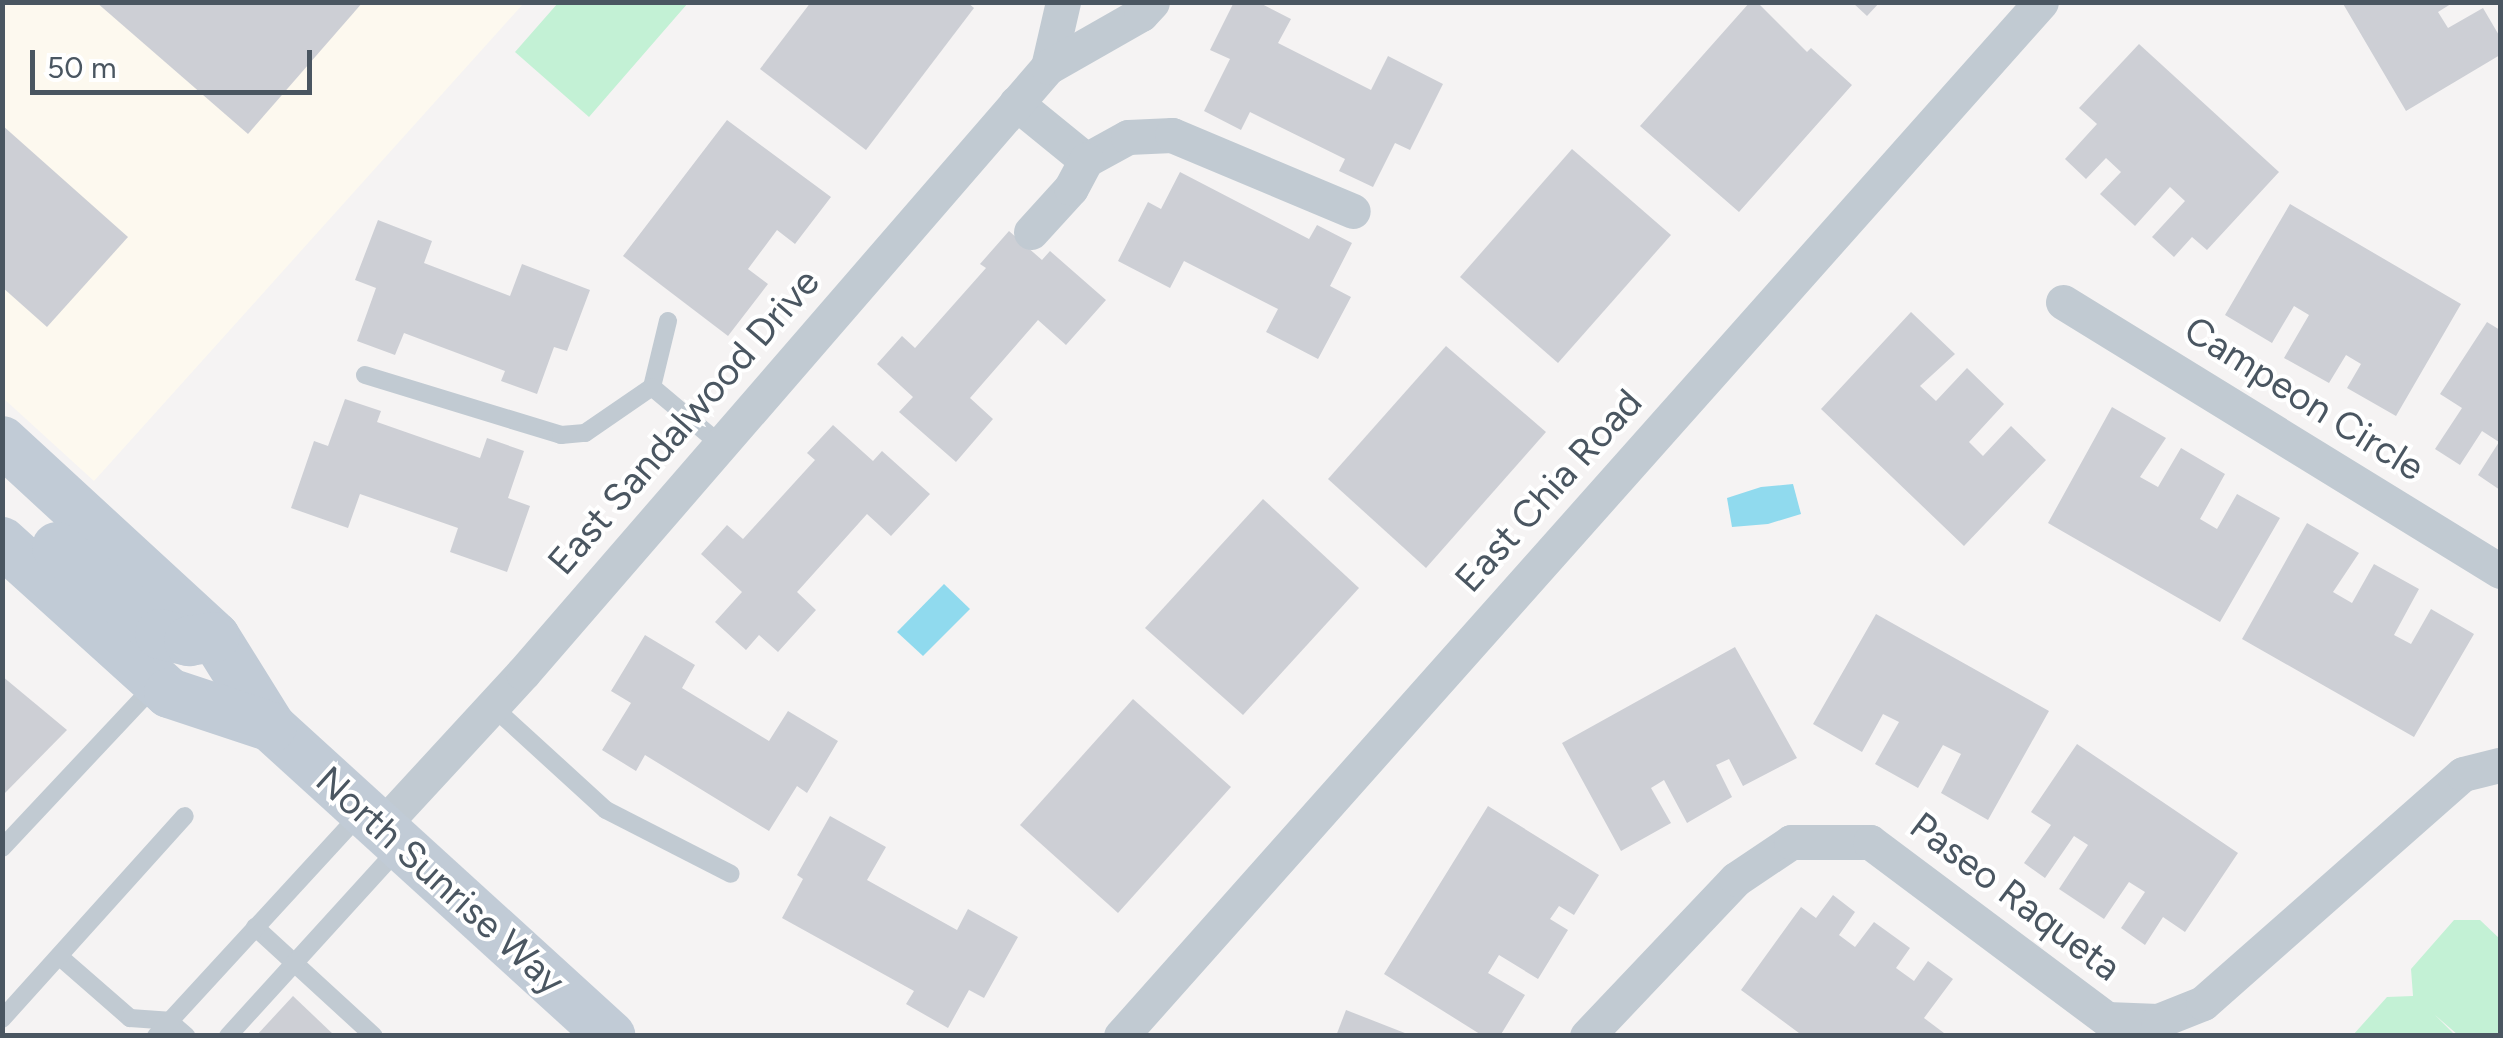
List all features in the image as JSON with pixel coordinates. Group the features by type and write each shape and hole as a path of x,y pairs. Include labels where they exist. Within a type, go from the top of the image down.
{"main road":[{"name":"North Sunrise Way","path":"2,441 214,637 271,727 610,1036"},
{"path":"2,510 31,525 160,634 189,641 214,637"},
{"name":"North Sunrise Way","path":"2,542 169,692 271,727"}],"street":[{"name":"East Sandalwood Drive","path":"1048,68 1063,2"},
{"name":"East Sandalwood Drive","path":"381,828 1048,68 1141,14 1152,2"},
{"name":"East Chia Road","path":"1121,1036 2041,2"},
{"path":"1016,103 1086,160"},
{"path":"1031,232 1071,188 1086,160 1128,136 1172,136 1352,211"},
{"name":"Campeon Circle","path":"2063,302 2500,571"},
{"name":"Paseo Raqueta","path":"1586,1036 1736,879 1791,842 1870,842 2106,1019 2158,1022 2204,1003 2464,774 2500,765"}],"lane":[{"path":"366,375 560,435 585,432 652,387 668,321"},
{"path":"652,387 721,444"},
{"path":"2,848 158,682"},
{"path":"492,706 606,810 732,874"},
{"path":"2,1018 185,816"},
{"path":"163,1028 255,927 381,828"},
{"path":"228,1036 295,962 381,828"},
{"path":"255,927 374,1036"},
{"path":"60,957 130,1018 186,1036"}],"shaded area":[{"path":"3,3 524,3 94,481 3,398"}],"green space":[{"path":"558,2 688,3 589,117 515,52"},
{"path":"2454,920 2480,920 2500,939 2500,1035 2458,1035 2435,1015 2455,1035 2353,1035 2387,997 2413,996 2411,969"}],"water":[{"path":"1793,484 1801,514 1768,524 1732,527 1727,498 1761,487"},
{"path":"944,584 970,609 923,656 897,632"}],"building":[{"path":"96,2 363,2 248,134"},
{"path":"811,2 967,2 974,8 866,150 760,69"},
{"path":"1234,2 1258,2 1291,19 1278,43 1371,90 1388,56 1443,84 1410,150 1395,143 1373,187 1339,171 1345,159 1250,112 1241,130 1204,111 1230,59 1210,50"},
{"path":"1750,2 1757,2 1807,52 1811,48 1852,85 1739,212 1640,126"},
{"path":"1852,2 1880,2 1867,16"},
{"path":"2342,2 2454,2 2438,12 2448,28 2483,8 2500,37 2500,55 2406,111"},
{"path":"2139,44 2279,172 2207,250 2192,237 2174,257 2152,237 2185,201 2170,187 2135,226 2100,194 2121,172 2106,158 2086,179 2065,159 2097,124 2079,108"},
{"path":"727,120 831,197 795,244 777,230 748,269 768,284 728,336 623,256"},
{"path":"2,125 128,237 47,327 2,287"},
{"path":"1572,149 1671,235 1558,363 1460,277"},
{"path":"1180,172 1309,239 1317,225 1352,243 1330,286 1351,297 1318,359 1266,332 1278,309 1184,261 1170,288 1118,261 1148,202 1161,209"},
{"path":"2290,204 2461,304 2396,416 2347,388 2361,364 2346,355 2329,383 2284,358 2309,315 2294,306 2272,343 2225,315"},
{"path":"378,220 432,241 424,263 510,296 522,264 590,290 567,351 554,347 537,394 501,381 505,371 404,333 395,355 357,341 376,288 355,280"},
{"path":"1009,231 1042,260 1050,251 1106,300 1066,345 1038,320 970,398 993,419 956,462 899,412 913,397 877,364 902,336 915,348 986,268 980,264"},
{"path":"1911,312 1955,354 1920,386 1936,401 1967,368 2004,404 1969,442 1983,456 2011,426 2046,460 1964,546 1821,409"},
{"path":"2487,322 2500,330 2500,490 2478,475 2499,442 2482,431 2460,465 2435,449 2462,408 2440,394"},
{"path":"1446,346 1546,432 1426,568 1328,479"},
{"path":"345,399 381,411 377,422 480,458 487,438 524,451 508,498 530,506 507,572 450,552 458,528 360,494 348,528 291,508 314,441 328,446"},
{"path":"2112,407 2166,438 2140,477 2158,487 2181,448 2225,474 2200,519 2217,529 2237,494 2280,518 2220,622 2048,523"},
{"path":"833,425 873,461 882,451 930,494 891,536 867,514 797,592 816,610 778,652 759,635 746,650 715,622 742,592 701,554 727,525 743,539 815,460 807,453"},
{"path":"1263,499 1359,588 1243,715 1145,628"},
{"path":"2307,523 2359,553 2333,592 2352,603 2374,564 2419,589 2394,635 2411,644 2431,609 2474,634 2414,737 2242,639"},
{"path":"1876,614 2049,711 1988,820 1941,793 1961,754 1943,745 1918,788 1875,764 1899,722 1883,714 1862,752 1813,724"},
{"path":"645,635 695,665 682,688 769,741 788,711 838,741 807,793 797,786 769,831 645,755 636,771 602,750 631,703 611,691"},
{"path":"1735,647 1797,758 1743,786 1729,759 1716,765 1732,797 1687,823 1664,780 1651,788 1671,823 1621,851 1562,743"},
{"path":"2,676 67,730 2,796"},
{"path":"1133,699 1231,787 1118,913 1020,825"},
{"path":"2077,744 2238,853 2185,932 2163,917 2145,945 2121,928 2145,892 2129,882 2104,919 2059,889 2088,845 2074,836 2045,878 2024,863 2051,825 2031,812"},
{"path":"1488,806 1599,875 1574,915 1559,906 1550,919 1568,930 1538,979 1499,955 1488,973 1525,995 1500,1036 1483,1036 1384,974"},
{"path":"830,816 886,847 867,880 957,930 968,909 1018,937 984,998 969,990 948,1028 906,1004 914,991 782,918 803,879 797,875"},
{"path":"1833,895 1855,912 1839,935 1855,947 1874,922 1910,948 1896,968 1914,981 1928,961 1953,979 1924,1018 1944,1033 1942,1036 1803,1036 1741,990 1801,907 1816,918"},
{"path":"293,996 335,1036 256,1036"},
{"path":"1346,1010 1410,1035 1410,1036 1336,1036"}]}
